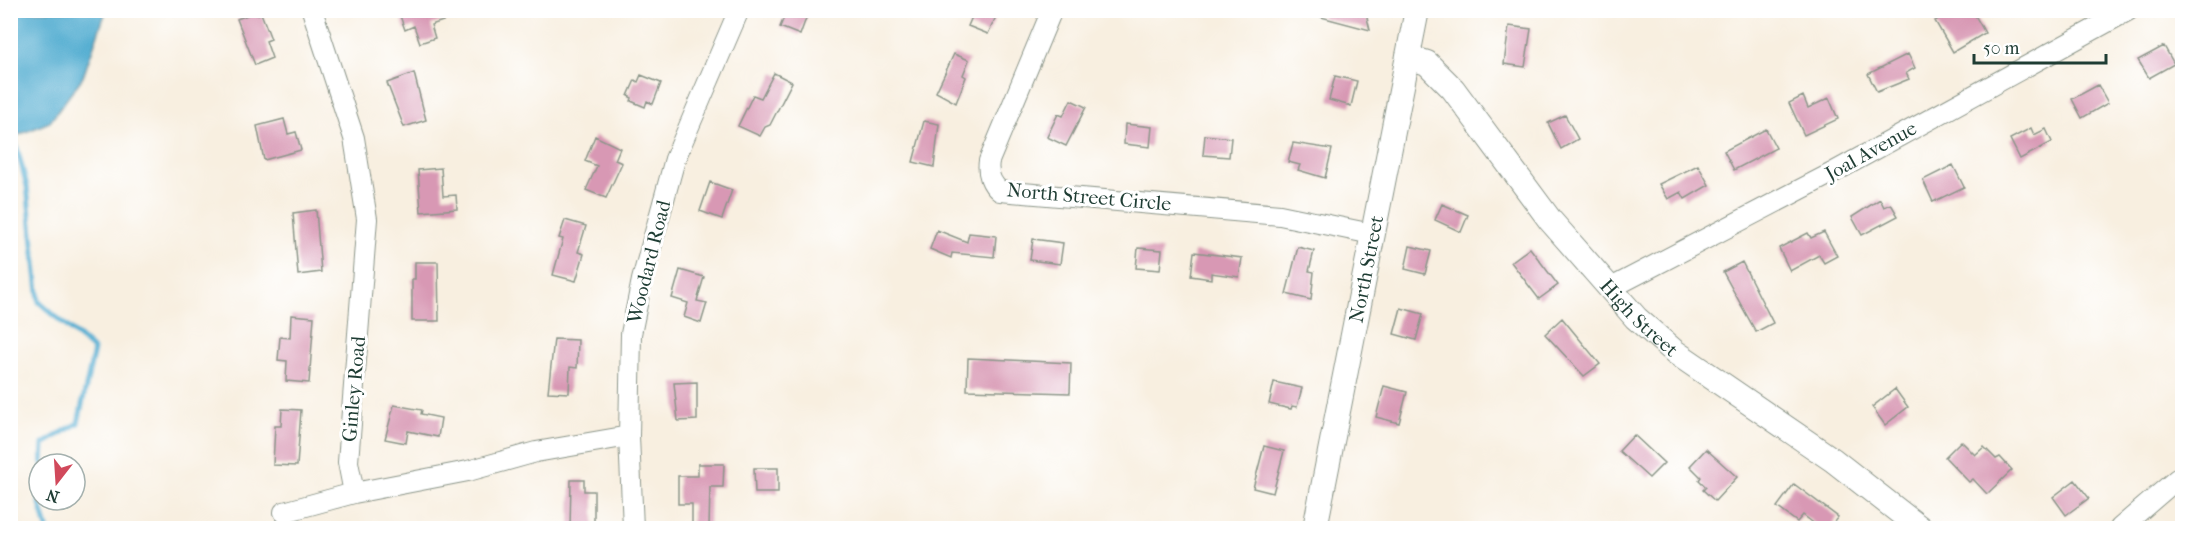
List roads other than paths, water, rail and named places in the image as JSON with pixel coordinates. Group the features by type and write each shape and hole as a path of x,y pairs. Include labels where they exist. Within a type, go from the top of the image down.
{"street":[{"name":"Ginley Road","path":"312,10 354,138 367,219 348,462 354,493"},
{"name":"Woodard Road","path":"633,528 629,436 631,334 642,280 675,159 740,10"},
{"name":"North Street Circle","path":"1052,10 989,161 988,170 993,186 1000,191 1056,198 1257,212 1372,234"},
{"name":"North Street","path":"1315,528 1417,10"},
{"name":"Joal Avenue","path":"1611,288 1834,172 2129,10"},
{"name":"High Street","path":"1408,57 1427,63 1453,89 1550,220 1636,318 1675,352 1833,460 1920,528"},
{"path":"284,512 354,493 468,471 536,452 629,436"},
{"path":"2120,528 2177,479 2182,478"}],"water":[{"path":"10,11 106,11 83,77 50,122 16,136 10,124"}],"waterway":[{"path":"10,122 27,186 39,302 94,350 78,423 43,444 43,452"},
{"path":"42,512 47,528"}]}
